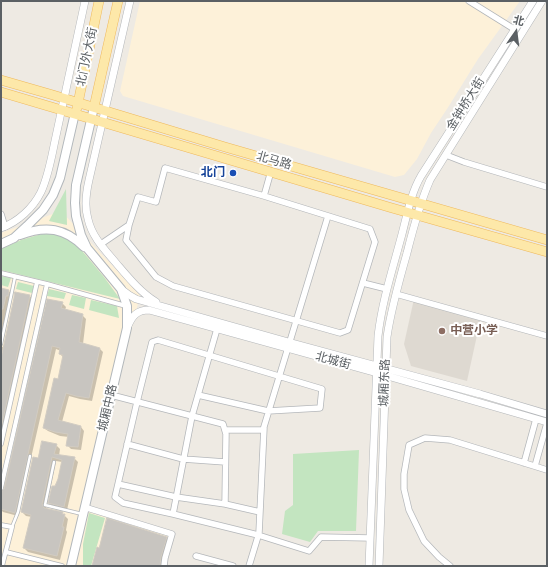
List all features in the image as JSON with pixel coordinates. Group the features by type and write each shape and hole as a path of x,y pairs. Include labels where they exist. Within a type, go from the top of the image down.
{"main road":[{"name":"北门外大街","path":"75,113 99,1"},
{"name":"北门外大街","path":"94,107 118,1"},
{"name":"北马路","path":"1,80 225,147 547,240"},
{"name":"北马路","path":"1,92 547,252"},
{"name":"城厢中路","path":"71,566 127,328 127,306 121,289 87,248 81,235 77,220 75,191 94,107"},
{"name":"城厢中路","path":"14,238 36,218 53,196 60,178 75,113"},
{"path":"302,180 305,170"},
{"name":"城厢中路","path":"1,244 26,233 39,229 49,229 59,231 74,238 95,258"}],"street":[{"path":"1,214 3,228 26,213 41,191 47,174 62,109 84,1"},
{"path":"130,1 85,202 88,221 93,233 101,244 128,277 150,298 163,306"},
{"path":"469,1 514,29"},
{"name":"金钟桥大街","path":"408,212 416,184 533,1"},
{"name":"金钟桥大街","path":"421,204 430,180 542,1"},
{"path":"446,155 464,162 547,187"},
{"path":"165,168 264,196 370,229 375,242 348,330 340,333 173,286 156,277 126,240 138,197 156,202 165,168"},
{"path":"264,196 271,171"},
{"name":"城厢东路","path":"379,566 387,337 392,309 421,204"},
{"name":"城厢东路","path":"369,566 378,336 382,307 408,212"},
{"path":"250,566 258,535 263,430 328,216"},
{"path":"101,244 129,225"},
{"path":"1,273 127,306"},
{"path":"1,444 37,282"},
{"path":"363,283 387,289"},
{"path":"1,488 47,284"},
{"name":"北城街","path":"121,289 129,296 136,299 163,306 288,346"},
{"path":"396,294 547,336"},
{"name":"北城街","path":"127,328 133,315 137,312 145,310 162,313 217,329 377,370 480,394 547,414"},
{"path":"172,514 192,416 217,329"},
{"path":"198,395 269,411 320,408 322,388 158,340 152,342 115,497 122,503 258,535 309,551 321,536 370,538"},
{"name":"北城街","path":"386,372 547,422"},
{"path":"111,395 223,424 226,434 225,504"},
{"path":"524,463 536,419"},
{"path":"535,466 547,422"},
{"path":"224,430 263,430"},
{"path":"450,566 438,557 424,541 409,510 404,488 404,474 409,445 426,438 450,440 547,470"},
{"path":"127,444 183,459 225,462"},
{"path":"118,484 176,497 225,504 260,512"},
{"path":"84,511 172,534 164,566"},
{"path":"1,525 12,527 2,566"},
{"path":"6,552 62,566"},
{"path":"196,556 233,566"}],"lane":[{"path":"1,344 15,277"},
{"path":"12,527 18,512 30,456"},
{"path":"54,462 45,505 84,511"}],"shaded area":[{"path":"140,1 520,1 478,59 431,133 417,159 404,175 395,177 123,96 120,91"},
{"path":"61,211 140,295 88,510 172,535 164,566 1,566 1,233"},
{"name":"中营小学","path":"414,299 481,317 467,381 411,366 404,344"}],"green space":[{"path":"66,189 67,225 49,221"},
{"path":"45,233 55,234 67,238 78,246 120,299 1,270 1,249 21,240"},
{"path":"1,276 11,278 8,287 1,285"},
{"path":"18,282 34,286 32,293 16,289"},
{"path":"49,289 66,293 64,299 47,296"},
{"path":"72,295 86,298 84,309 69,305"},
{"path":"91,300 117,306 119,318 89,310"},
{"path":"359,450 356,531 318,531 310,542 282,534 285,511 293,505 293,454"},
{"path":"89,513 105,518 91,566 83,566 83,544"}],"building":[{"path":"1,288 9,290 3,309 1,309"},
{"path":"15,292 30,295 1,424 1,358"},
{"path":"47,299 63,302 61,308 83,314 79,342 100,348 89,398 66,393 58,420 81,426 78,447 66,446 68,434 43,428 54,378 58,379 63,355 59,354 60,348 52,346 15,513 1,509 1,496 4,489"},
{"path":"42,441 57,444 54,454 75,457 64,507 48,503 52,486 55,486 58,479 62,460 52,457 42,504 44,508 63,512 62,514 65,514 62,527 64,527 57,556 23,548 31,515 21,512 33,457 38,458"},
{"path":"107,518 167,537 160,566 92,566 97,547 99,548"}],"place":[{"name":"北门","path":"233,173"},
{"name":"中营小学","path":"442,331"}]}
